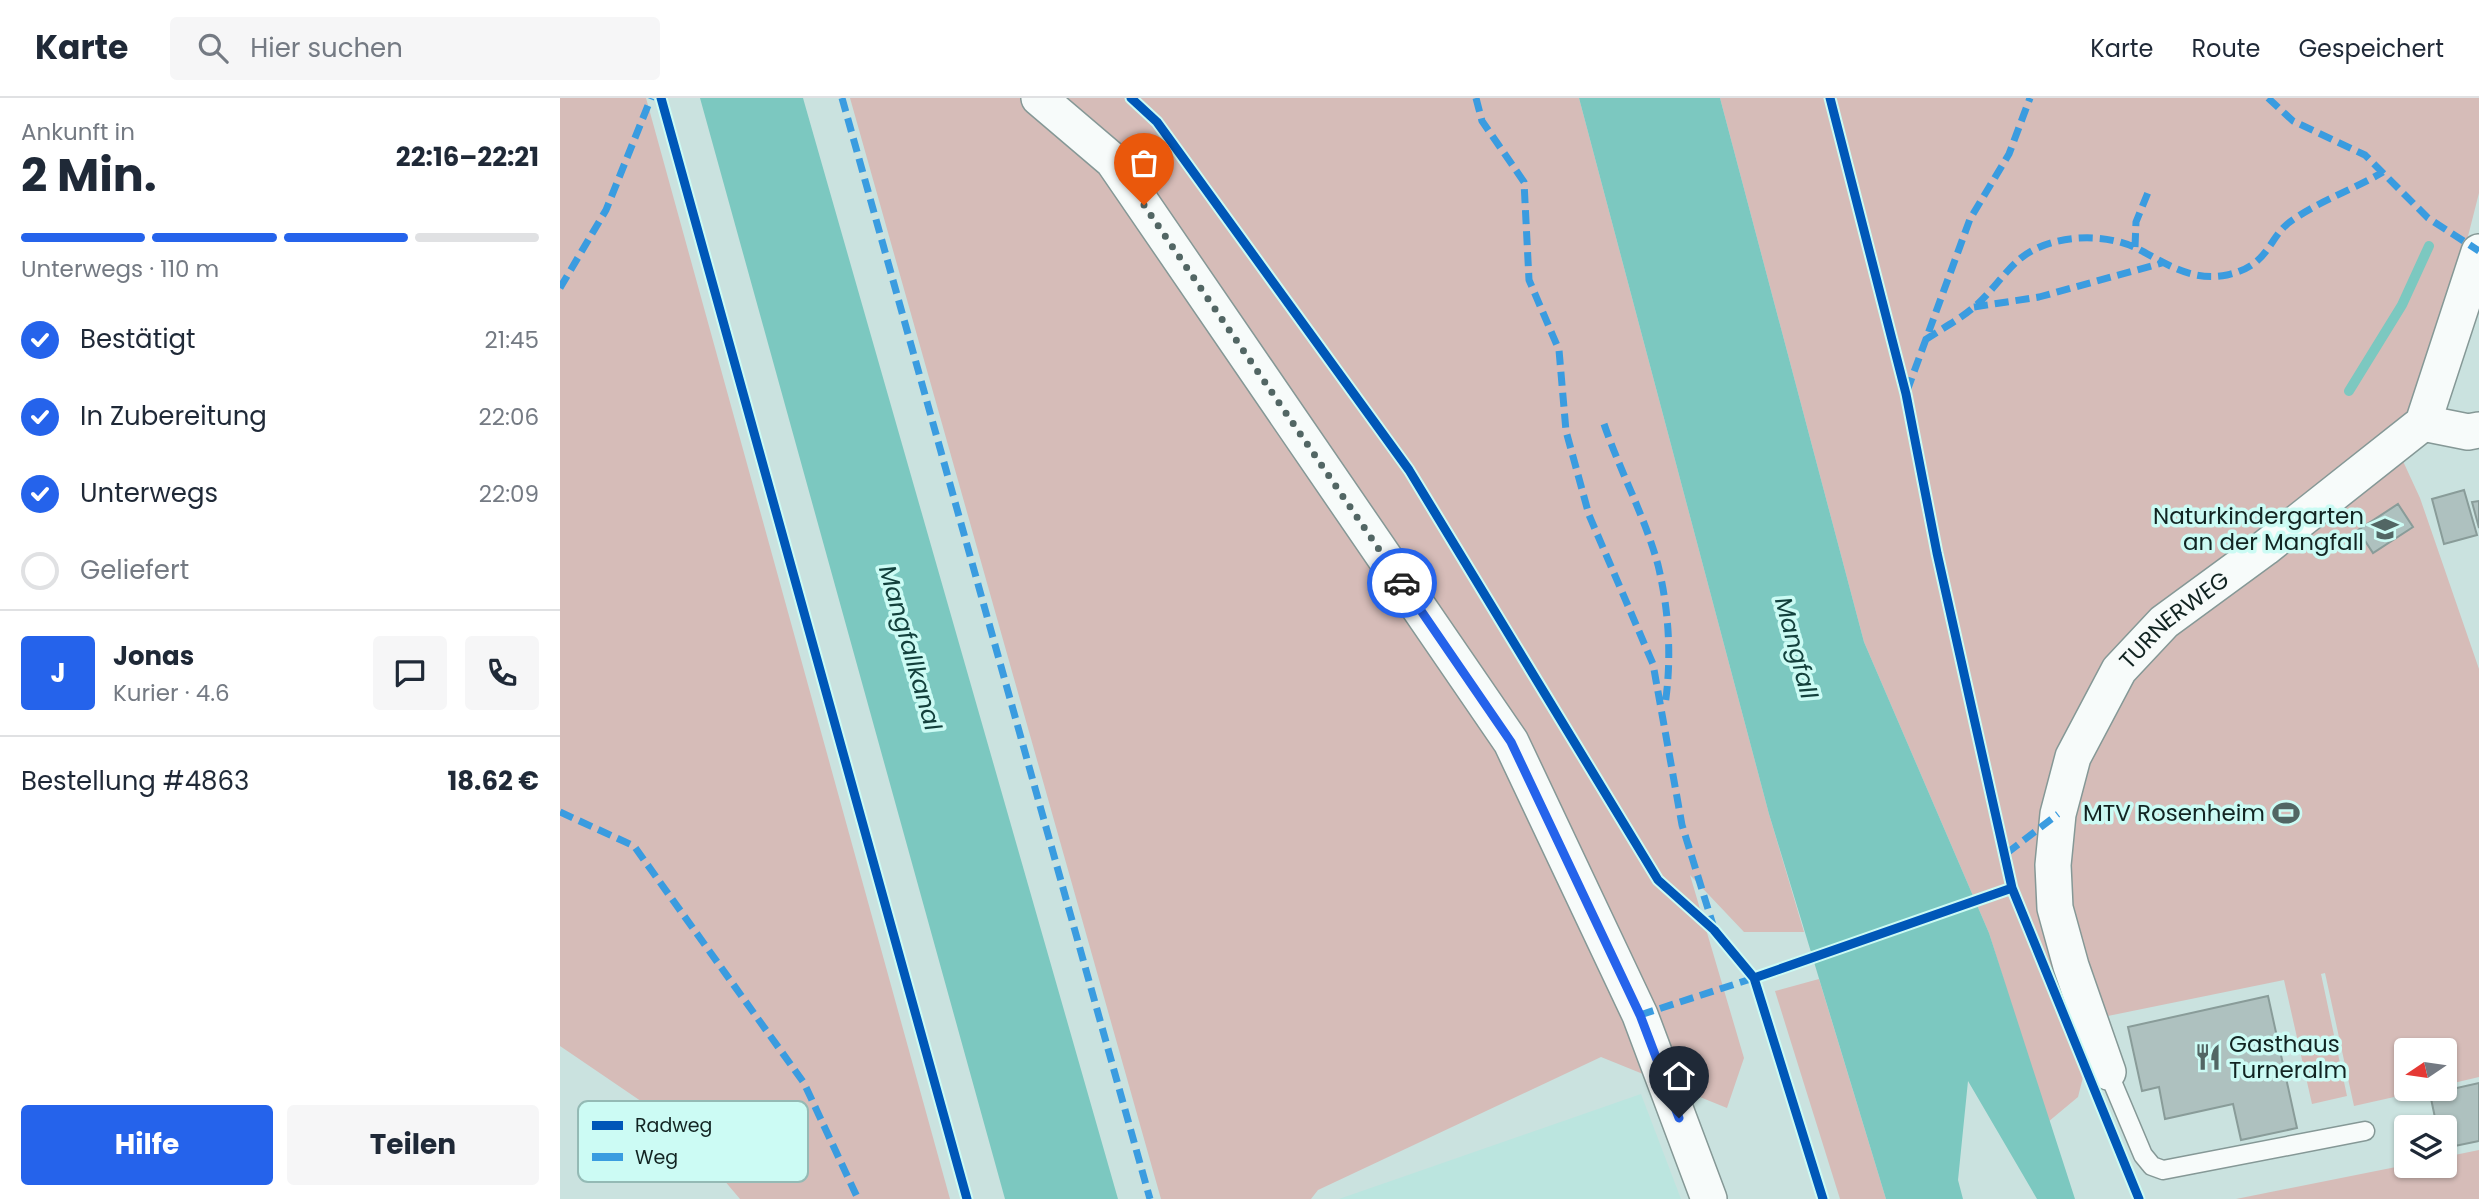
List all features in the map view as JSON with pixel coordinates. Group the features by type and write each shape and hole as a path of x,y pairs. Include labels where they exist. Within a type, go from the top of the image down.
{"street":[{"path":"1039,98 1113,161 1511,742 1640,1015 1709,1199"},
{"path":"2479,252 2423,423 2468,432 2479,430"},
{"name":"TURNERWEG","path":"2108,1072 2071,966 2055,908 2053,865 2058,814 2073,757 2119,670 2164,622 2265,548 2423,423"}],"lane":[{"path":"2108,1072 2143,1156 2152,1166 2163,1170 2365,1131"}],"shaded area":[{"path":"560,98 646,98 950,1199 740,1199 726,1182 808,1182 808,1101 641,1101 560,1046"},
{"path":"850,98 1579,98 1769,814 1804,932 1744,932 1690,875 1744,1058 1727,1108 1601,1057 1318,1190 1311,1199 1161,1199"},
{"path":"1720,98 2479,98 2479,193 2422,417 2402,459 2420,498 2479,669 2479,1077 2457,1082 2457,1038 2394,1038 2394,1097 2354,1106 2325,973 2321,974 2347,1096 2312,1104 2284,980 2098,1018 2078,1097 2048,1122 1989,933 1864,642"},
{"path":"1819,979 1886,1199 1840,1199 1775,991"},
{"path":"1641,1094 1681,1199 1339,1199"},
{"path":"2479,1150 2479,1199 2236,1199 2394,1167 2394,1178 2457,1178 2457,1155"}],"water":[{"name":"Mangfallkanal","path":"700,98 803,98 1118,1199 1005,1199"},
{"name":"Mangfall","path":"1579,98 1720,98 1864,642 1989,933 2075,1199 2037,1199 1968,1081 1958,1180 1963,1199 1886,1199 1769,814"}],"building":[{"path":"2464,490 2477,535 2444,544 2432,499"},
{"path":"2479,501 2479,528 2472,502"},
{"name":"Naturkindergarten an der Mangfall","path":"2398,504 2413,527 2373,553 2358,530"},
{"name":"Gasthaus Turneralm","path":"2268,996 2297,1128 2241,1140 2233,1104 2165,1119 2159,1087 2142,1091 2128,1027"},
{"path":"2479,1083 2479,1141 2457,1146 2457,1115 2434,1115 2431,1101 2457,1101 2457,1088"}],"waterway":[{"path":"2349,391 2402,305 2429,246"}],"marked path":[{"path":"560,288 606,210 651,98"},
{"path":"842,98 1150,1199"},
{"path":"1476,98 1482,121 1524,182 1529,280 1559,350 1566,431 1589,515 1653,664 1682,825 1713,925"},
{"path":"1907,391 1970,219 2009,154 2030,98"},
{"path":"2268,98 2293,121 2365,155 2428,218 2479,251"},
{"path":"1925,340 1974,307 2021,258 2047,244 2078,238 2110,240 2138,249 2191,274 2214,277 2227,275 2253,264 2294,219 2383,172"},
{"path":"2135,247 2136,222 2149,190"},
{"path":"1974,307 2039,297 2162,263"},
{"path":"1604,424 1646,529 1662,582 1669,652 1665,705"},
{"path":"560,812 634,846 804,1083 858,1199"},
{"path":"2007,853 2058,814"},
{"path":"1640,1015 1760,976"}],"cycle path":[{"path":"661,98 967,1199"},
{"path":"1131,98 1157,122 1409,470 1658,880 1714,930 1754,978 1823,1199"},
{"path":"1830,98 1906,394 1937,553 2012,888 2139,1199"},
{"path":"1754,978 2012,888"}],"way so far":[{"path":"1144,205 1402,583"}],"place":[{"name":"Naturkindergarten an der Mangfall","path":"2385,529"},
{"name":"MTV Rosenheim","path":"2286,813"},
{"name":"Gasthaus Turneralm","path":"2208,1057"}],"route":[{"path":"1402,583 1511,742 1640,1015 1679,1118"}]}
